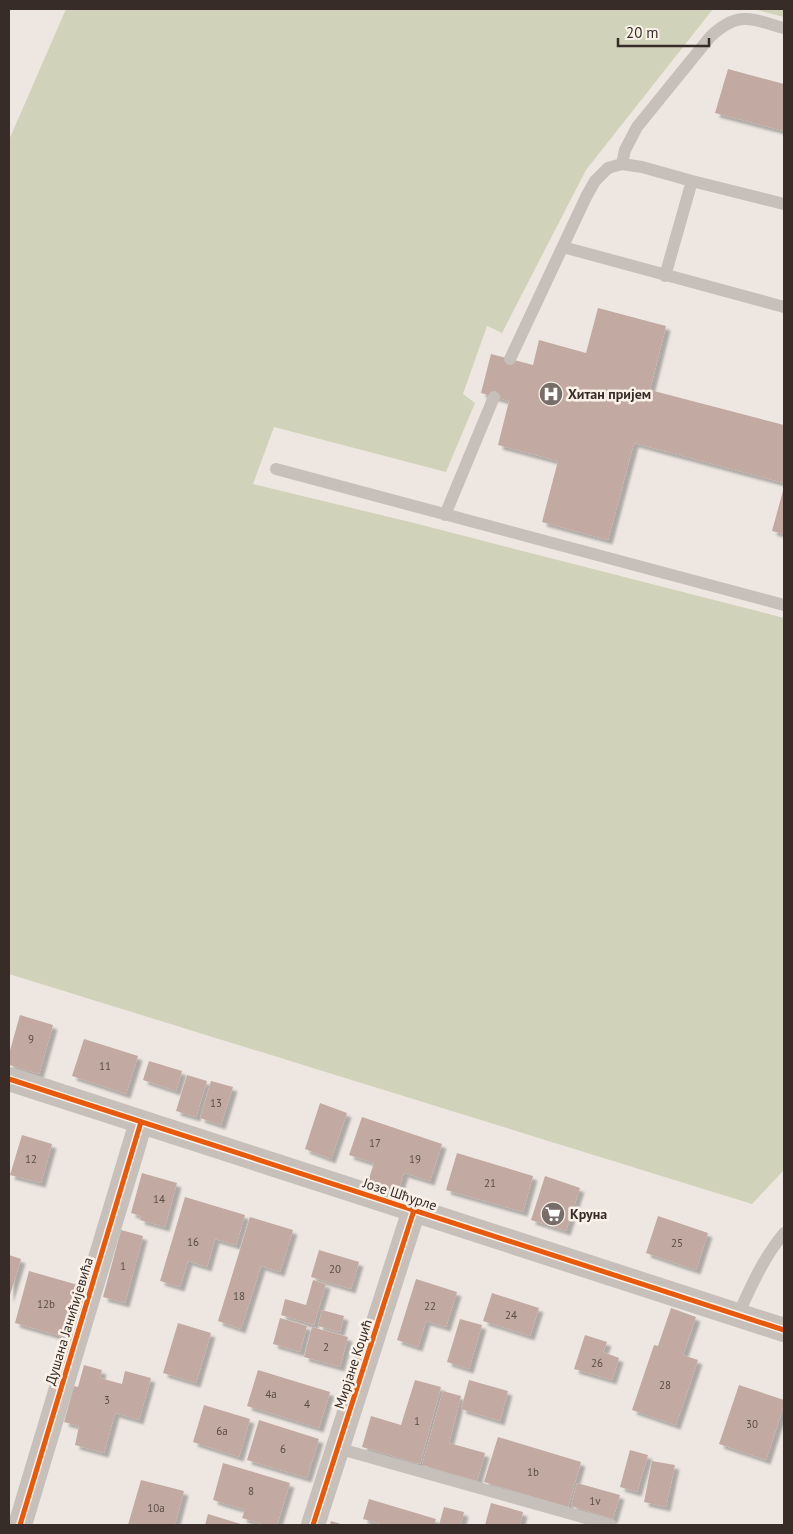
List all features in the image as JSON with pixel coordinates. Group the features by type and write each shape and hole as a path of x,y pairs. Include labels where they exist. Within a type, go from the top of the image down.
{"street":[{"name":"Јозе Шћурле","path":"9,1079 784,1330"},
{"name":"Душана Јанићијевића","path":"20,1525 140,1122"},
{"name":"Мирјане Коџић","path":"312,1525 414,1210"}],"lane":[{"path":"622,164 626,150 637,128 710,37 722,26 734,20 746,18 784,28"},
{"path":"510,359 595,181 608,168 622,164 642,167 784,204"},
{"path":"665,276 692,181"},
{"path":"563,247 784,307"},
{"path":"446,515 494,397"},
{"path":"276,469 784,605"},
{"path":"738,1315 753,1280 784,1233"},
{"path":"337,1448 611,1525"}],"green space":[{"path":"66,9 713,9 586,170 502,333 487,326 463,394 475,403 446,472 274,427 253,484 414,523 784,618 784,1170 752,1204 9,974 9,140"},
{"path":"754,9 784,9 784,17"}],"building":[{"path":"728,69 784,84 784,131 715,113"},
{"path":"598,308 666,326 650,390 784,425 784,483 634,443 608,540 542,522 558,461 498,445 509,401 481,393 491,354 533,365 539,340 586,353"},
{"path":"784,487 784,534 772,531"},
{"path":"20,1015 53,1025 39,1074 9,1065 9,1054"},
{"path":"84,1039 138,1056 126,1094 72,1076"},
{"path":"149,1061 182,1071 176,1091 143,1080"},
{"path":"187,1075 207,1081 196,1117 176,1111"},
{"path":"211,1081 233,1087 221,1125 200,1118"},
{"path":"320,1103 347,1113 331,1159 305,1149"},
{"path":"362,1117 442,1144 430,1181 404,1173 398,1192 368,1181 374,1163 349,1155"},
{"path":"22,1135 52,1144 41,1183 10,1175"},
{"path":"457,1153 533,1176 523,1212 446,1190"},
{"path":"142,1173 177,1183 165,1227 140,1220 141,1216 131,1213"},
{"path":"545,1176 580,1188 566,1231 531,1220"},
{"path":"185,1197 245,1215 236,1245 215,1239 207,1267 188,1261 180,1287 160,1281"},
{"path":"658,1216 708,1233 696,1270 646,1253"},
{"path":"250,1217 293,1230 280,1272 261,1266 241,1329 218,1321"},
{"path":"121,1230 143,1236 125,1303 103,1297"},
{"path":"319,1250 359,1262 351,1289 311,1277"},
{"path":"9,1255 21,1259 9,1298"},
{"path":"29,1271 78,1285 63,1337 15,1323"},
{"path":"416,1279 457,1292 446,1327 426,1321 418,1347 397,1340"},
{"path":"313,1280 326,1284 314,1325 281,1315 285,1299 306,1305"},
{"path":"492,1293 539,1308 530,1336 483,1321"},
{"path":"671,1308 696,1317 683,1355 698,1360 676,1425 632,1410 654,1345 658,1346"},
{"path":"322,1310 344,1316 340,1332 318,1326"},
{"path":"280,1318 307,1326 300,1352 273,1344"},
{"path":"460,1319 482,1325 469,1369 447,1362"},
{"path":"178,1323 211,1333 196,1383 163,1373"},
{"path":"312,1327 348,1337 340,1367 304,1357"},
{"path":"585,1335 607,1342 603,1352 619,1358 612,1380 574,1369"},
{"path":"84,1365 102,1370 100,1378 122,1384 125,1371 151,1378 139,1420 115,1413 104,1453 75,1445 79,1426 64,1422 74,1386 78,1387"},
{"path":"258,1370 330,1392 319,1428 247,1406"},
{"path":"415,1380 441,1387 420,1464 362,1447 371,1416 401,1425"},
{"path":"469,1380 508,1391 500,1421 461,1409"},
{"path":"739,1385 784,1400 766,1460 719,1444"},
{"path":"443,1391 461,1396 449,1443 485,1453 477,1481 422,1465"},
{"path":"204,1405 250,1419 239,1457 193,1442"},
{"path":"259,1420 319,1439 307,1478 247,1460"},
{"path":"498,1437 581,1462 568,1507 484,1482"},
{"path":"630,1450 648,1455 637,1492 620,1487"},
{"path":"652,1461 675,1465 666,1507 644,1502"},
{"path":"223,1463 290,1483 277,1525 265,1525 242,1518 245,1510 213,1500"},
{"path":"141,1480 184,1491 175,1525 128,1525"},
{"path":"577,1483 620,1495 613,1519 571,1506"},
{"path":"369,1499 436,1519 434,1525 384,1525 363,1519"},
{"path":"491,1503 523,1512 520,1525 485,1525"},
{"path":"444,1507 464,1512 461,1525 439,1525"},
{"path":"208,1514 244,1525 205,1525"},
{"path":"331,1521 344,1525 330,1525"}],"cycle path":[{"path":"9,1079 784,1330"},
{"path":"20,1525 141,1122"},
{"path":"313,1525 414,1210"}],"place":[{"name":"Хитан пријем","path":"551,394"},
{"name":"Круна","path":"553,1214"}]}
